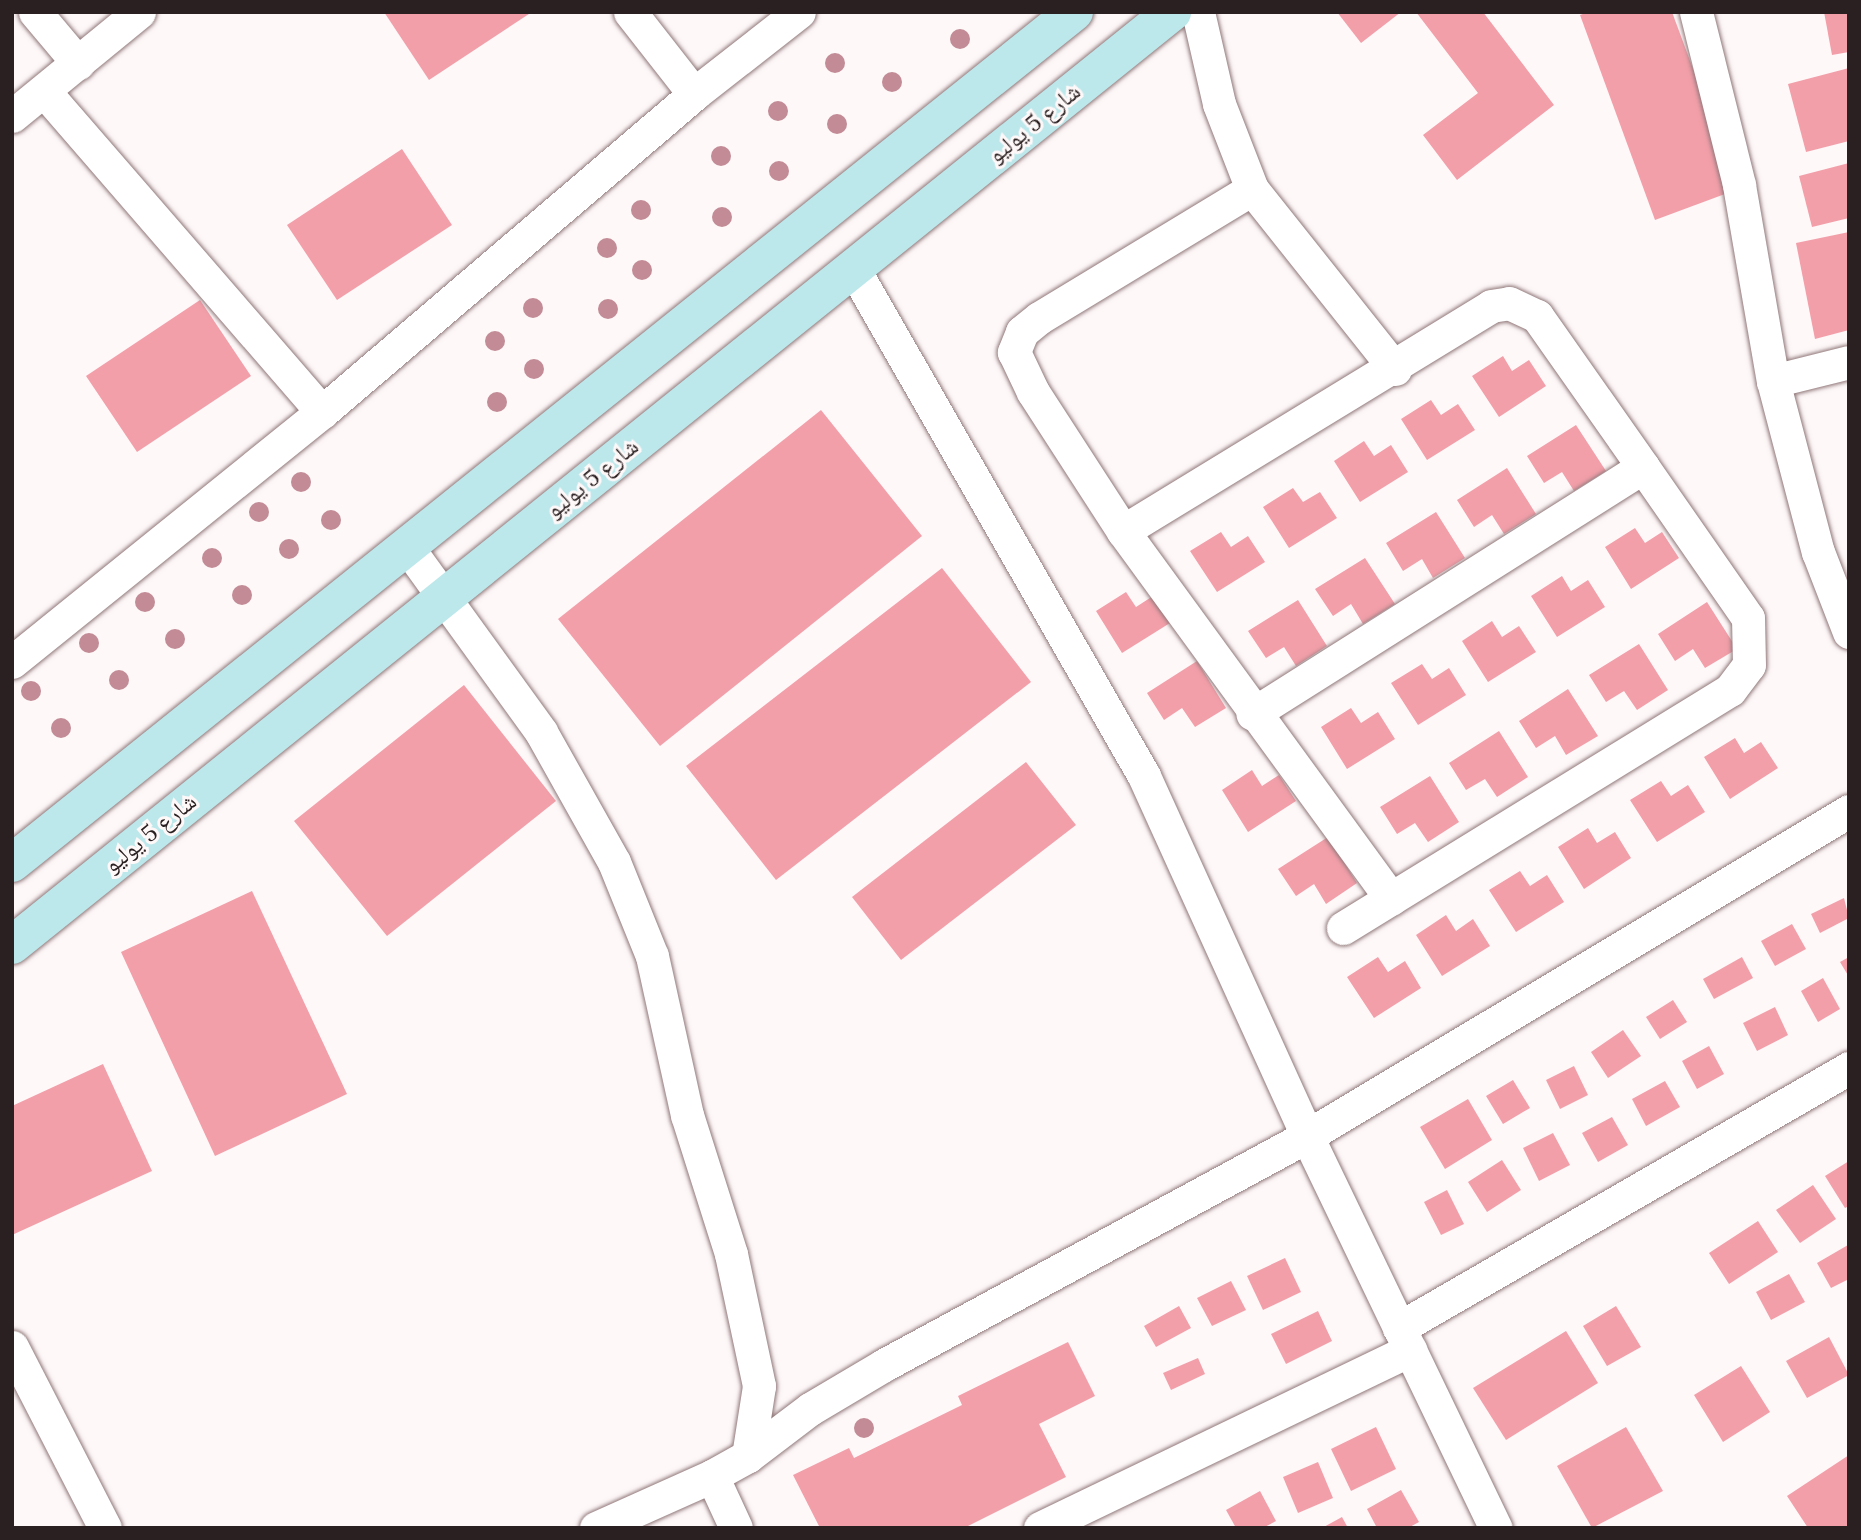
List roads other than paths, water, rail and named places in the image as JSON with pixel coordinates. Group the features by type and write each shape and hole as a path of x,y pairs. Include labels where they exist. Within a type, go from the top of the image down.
{"main road":[{"path":"12,863 1073,12"},
{"name":"شارع 5 يوليو","path":"12,945 1172,12"}],"street":[{"path":"35,12 78,62"},
{"path":"12,117 139,12"},
{"path":"630,12 694,94"},
{"path":"12,662 322,412 694,94 799,12"},
{"path":"1198,12 1219,104 1252,189 1395,369"},
{"path":"1696,12 1738,184 1773,381 1815,541 1849,632"},
{"path":"44,90 322,412"},
{"path":"1252,189 1039,318 1018,342 1014,352 1032,392 1123,531 1253,715 1391,899"},
{"path":"853,268 1144,776 1307,1136 1496,1528"},
{"path":"1123,531 1395,369 1491,306 1523,307 1537,316 1748,618 1749,665 1730,690 1343,928"},
{"path":"1773,381 1849,362"},
{"path":"1253,715 1643,467"},
{"path":"408,548 541,732 614,862 652,956 687,1115 731,1254 758,1386 748,1456"},
{"path":"596,1528 712,1476 748,1456 810,1409 1307,1136 1849,811"},
{"path":"1040,1528 1405,1339 1849,1068"},
{"path":"12,1347 105,1528"},
{"path":"712,1476 736,1528"}]}
